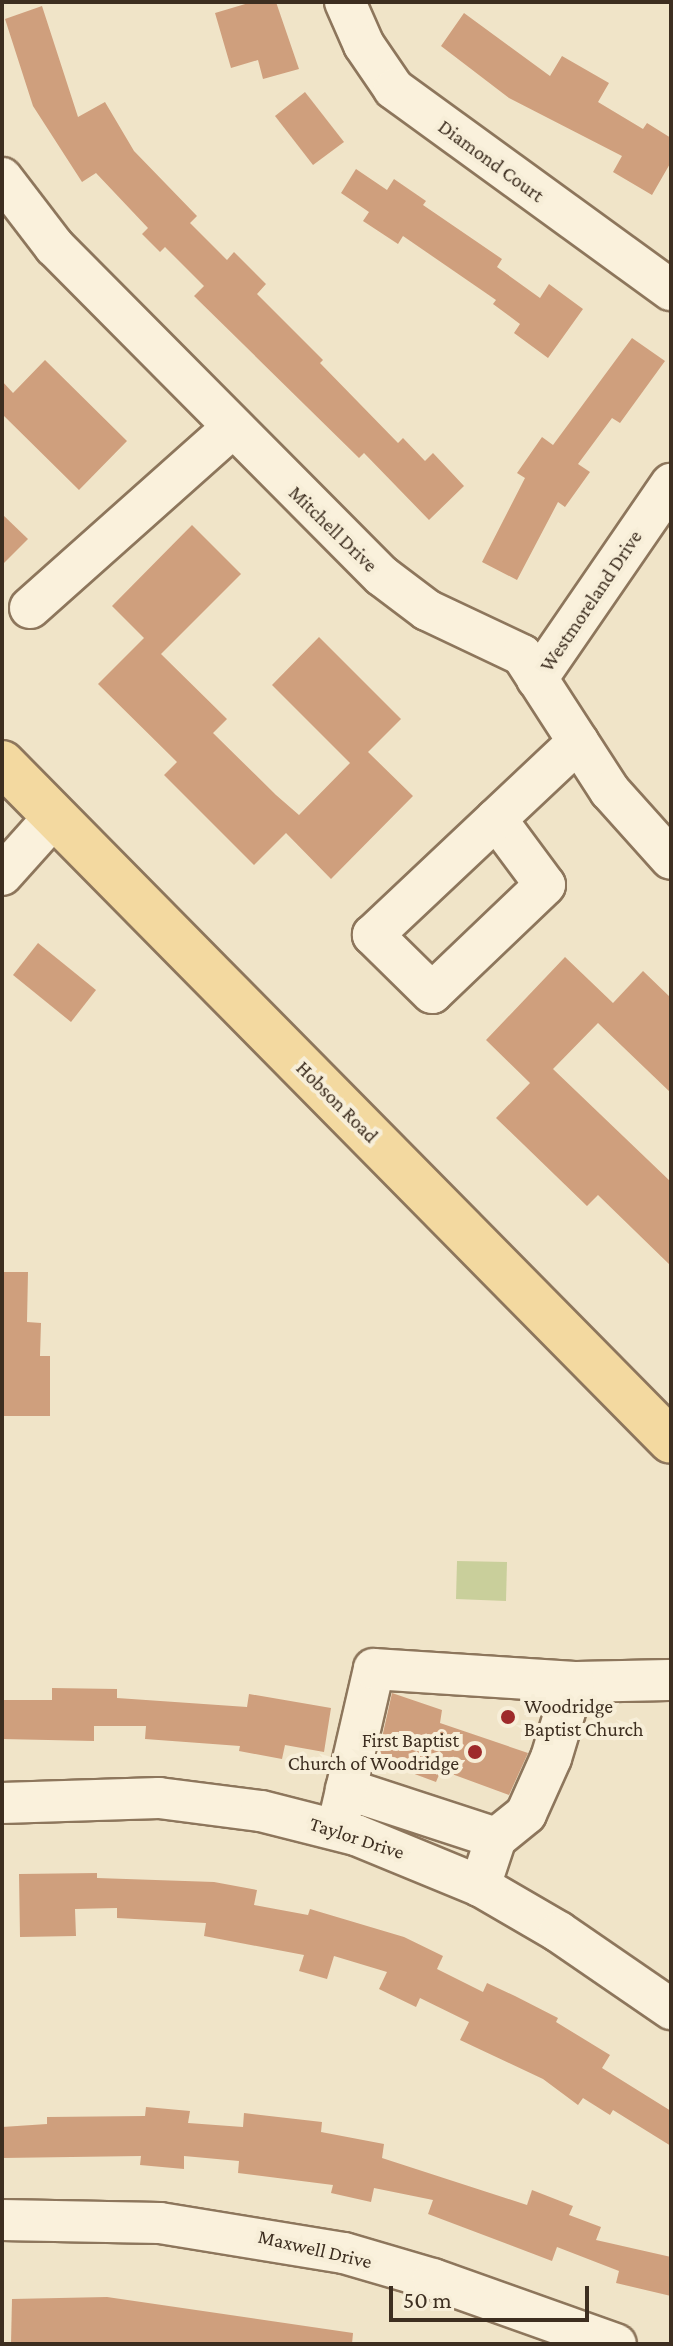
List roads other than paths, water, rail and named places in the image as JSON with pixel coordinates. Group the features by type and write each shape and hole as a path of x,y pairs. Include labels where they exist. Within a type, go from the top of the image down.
{"main road":[{"name":"Hobson Road","path":"2,763 671,1441"}],"street":[{"name":"Diamond Court","path":"345,2 364,45 394,89 671,290"},
{"name":"Mitchell Drive","path":"2,178 54,246 382,576 427,610 522,655 610,791 671,859"},
{"path":"30,608 232,428"},
{"name":"Westmoreland Drive","path":"537,679 670,487"},
{"path":"496,819 578,742"},
{"path":"2,875 55,816"},
{"path":"337,1829 374,1669 574,1682 671,1680"},
{"path":"480,1886 496,1838 526,1814 574,1682"},
{"path":"346,1789 496,1838"},
{"name":"Taylor Drive","path":"2,1803 159,1798 261,1811 337,1829 480,1886 671,2009"},
{"name":"Maxwell Drive","path":"2,2220 160,2223 298,2244 433,2279 616,2344"}],"place":[{"name":"Woodridge Baptist Church","path":"508,1717"},
{"name":"First Baptist Church of Woodridge","path":"475,1752"}]}
